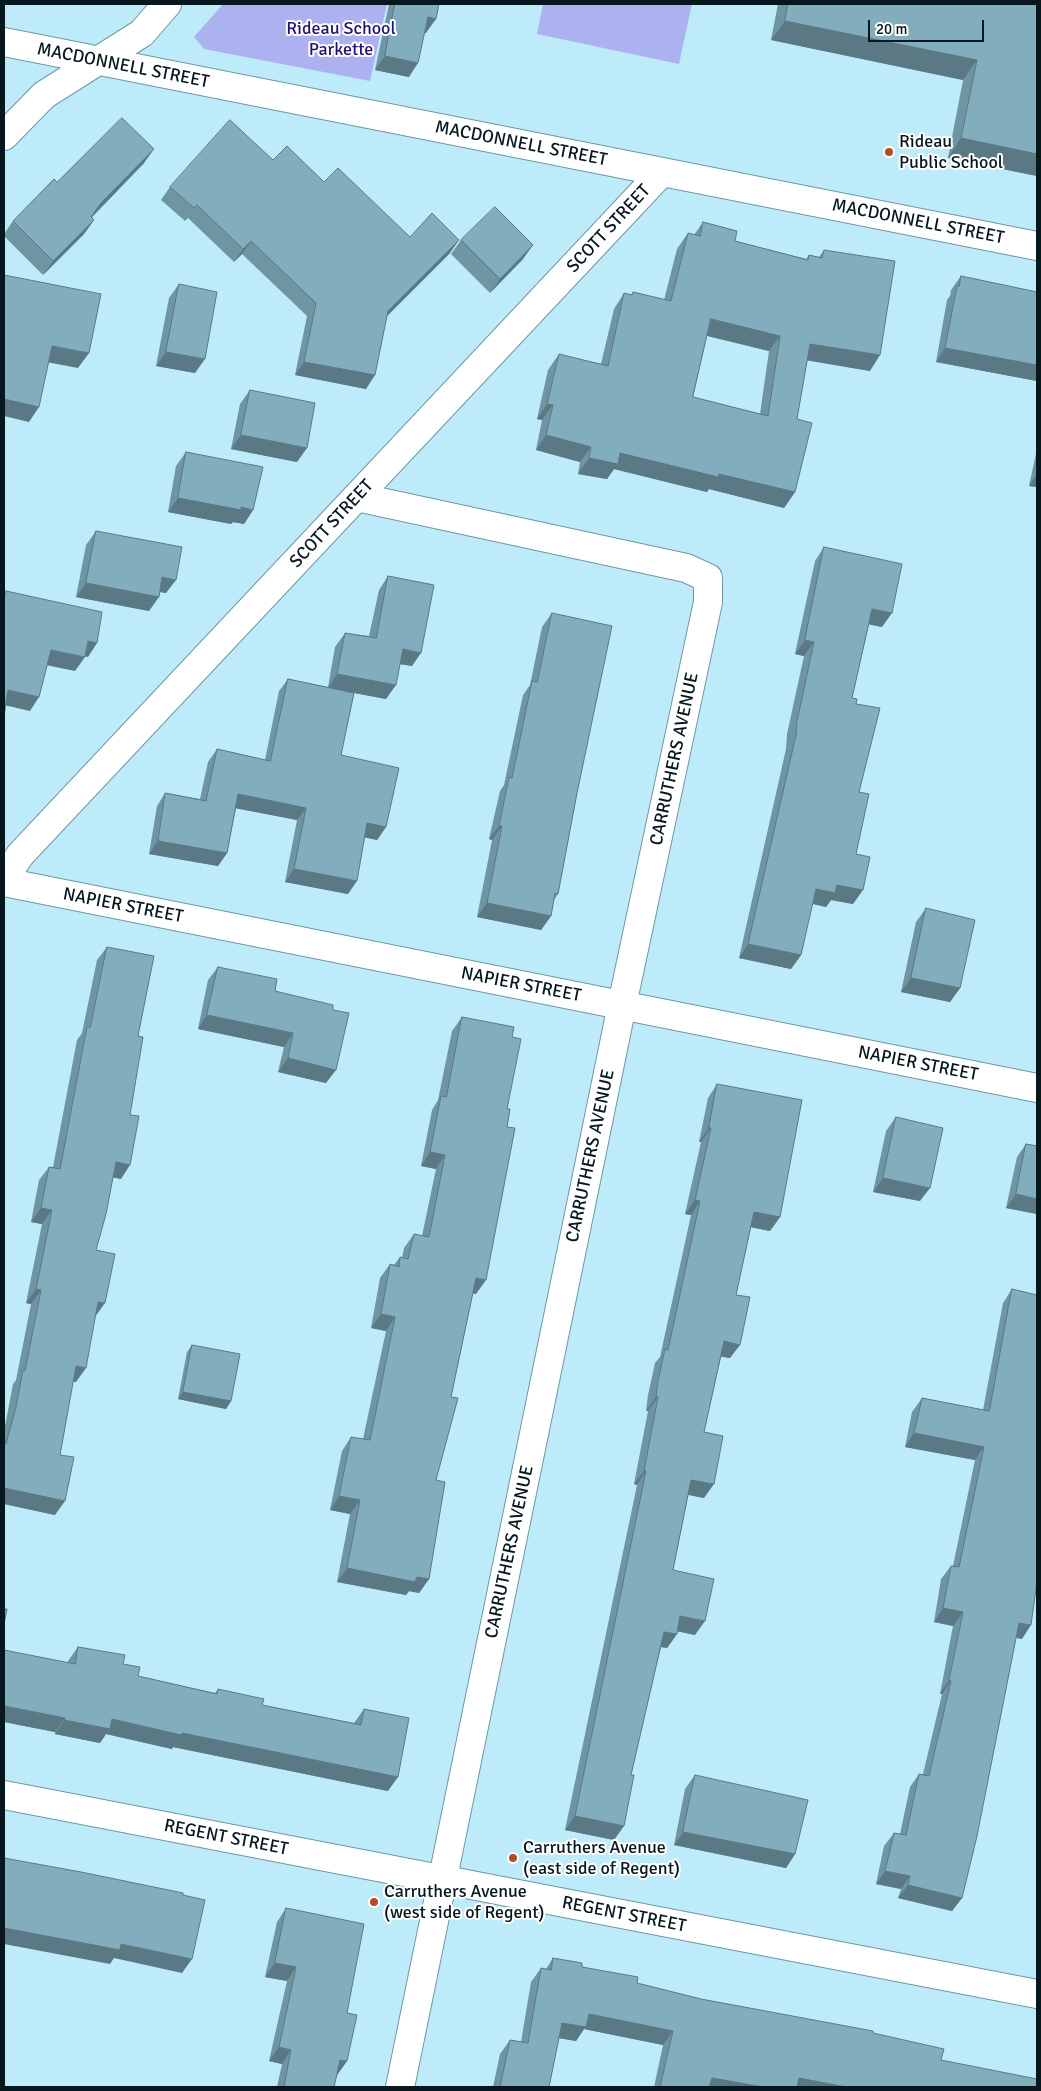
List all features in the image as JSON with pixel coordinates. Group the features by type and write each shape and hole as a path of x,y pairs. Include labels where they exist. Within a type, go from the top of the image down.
{"street":[{"path":"4,136 44,95 142,33 167,4"},
{"name":"MACDONNELL STREET","path":"4,42 1037,246"},
{"name":"SCOTT STREET","path":"4,881 20,855 662,172"},
{"name":"CARRUTHERS AVENUE","path":"358,497 686,568 708,578 708,602 622,1005 400,2087"},
{"name":"NAPIER STREET","path":"4,881 1037,1088"},
{"name":"REGENT STREET","path":"4,1795 1037,1994"}],"green space":[{"name":"Rideau School Parkette","path":"223,4 387,4 370,81 204,49 194,37"},
{"path":"543,4 692,4 679,64 537,34"}],"building":[{"path":"395,4 439,4 436,19 428,17 418,63 385,56"},
{"path":"788,4 1037,4 1037,154 961,138 977,60 785,21"},
{"path":"122,118 154,149 101,203 91,217 94,220 53,261 13,221 54,179 57,182"},
{"path":"230,120 273,160 287,146 324,182 338,168 410,237 432,213 459,240 388,311 375,375 304,362 316,303 251,241 243,249 197,205 194,208 170,187"},
{"path":"495,207 533,245 500,279 461,240"},
{"path":"703,222 737,231 735,241 808,260 809,255 822,258 824,250 895,261 880,355 810,344 797,419 812,423 795,492 719,474 718,477 620,453 618,464 589,458 591,447 546,435 553,405 547,404 559,354 608,366 624,293 632,295 633,292 671,301 688,233 700,236","holes":["711,319 780,336 768,416 693,397"]},
{"path":"4,275 101,294 89,353 52,346 39,407 4,399"},
{"path":"961,276 1037,292 1037,365 945,348 957,286 959,286"},
{"path":"179,284 217,292 205,359 166,352"},
{"path":"250,390 315,403 307,448 241,435"},
{"path":"186,452 263,467 253,510 241,507 241,510 178,498"},
{"path":"96,531 182,547 176,580 162,577 159,597 86,583"},
{"path":"824,547 902,564 892,613 872,609 852,698 857,699 856,704 880,708 859,792 869,794 856,854 870,857 863,890 837,885 835,893 816,889 801,955 748,944 796,735 797,721 814,642 805,640"},
{"path":"388,576 434,585 421,653 403,649 396,685 337,674 345,633 376,638"},
{"path":"6,591 102,612 97,643 88,641 85,657 51,650 39,697 8,690 4,716 4,600"},
{"path":"552,613 612,626 558,894 555,893 551,916 487,903 502,826 499,826 509,777 512,778 532,681 537,682"},
{"path":"288,679 354,693 341,755 399,768 386,827 367,823 357,881 294,869 306,808 238,794 227,853 158,841 165,793 206,801 217,749 270,761"},
{"path":"926,908 975,920 960,988 911,978"},
{"path":"107,947 154,956 138,1036 143,1037 130,1115 139,1116 130,1165 116,1162 106,1214 96,1250 115,1254 105,1303 98,1302 86,1368 76,1366 60,1455 74,1457 65,1501 4,1488 4,1443 6,1444 16,1407 23,1370 25,1371 41,1290 36,1289 52,1210 41,1208 49,1167 60,1169 87,1027 90,1027"},
{"path":"218,967 277,979 275,991 333,1005 333,1010 349,1013 336,1070 288,1058 293,1033 207,1015"},
{"path":"462,1017 514,1027 512,1037 521,1039 507,1109 510,1109 507,1127 515,1128 486,1280 476,1278 451,1397 458,1398 436,1480 445,1482 429,1579 417,1577 415,1582 347,1568 360,1500 339,1496 351,1437 370,1440 395,1317 381,1314 390,1264 399,1267 400,1257 408,1259 414,1234 429,1237 445,1155 430,1152 441,1096 446,1097"},
{"path":"717,1084 802,1100 780,1217 754,1212 736,1295 750,1297 740,1345 724,1341 704,1432 723,1436 714,1484 691,1480 673,1570 714,1579 705,1621 680,1616 677,1634 664,1632 631,1775 634,1775 624,1826 575,1816 646,1471 644,1471 658,1397 656,1397 658,1381 665,1349 668,1350 700,1201 695,1200 711,1128 709,1128"},
{"path":"896,1117 943,1128 930,1188 883,1178"},
{"path":"1026,1144 1037,1146 1037,1199 1016,1194"},
{"path":"1012,1289 1037,1295 1037,1582 1031,1625 1019,1623 977,1836 962,1898 908,1885 910,1876 885,1871 894,1833 906,1835 919,1774 929,1776 951,1681 949,1680 963,1612 943,1608 951,1566 959,1567 984,1447 914,1433 922,1398 989,1411"},
{"path":"192,1345 240,1354 231,1401 183,1392"},
{"path":"4,1609 7,1609 4,1624"},
{"path":"78,1647 125,1655 123,1664 140,1667 138,1676 217,1694 218,1689 264,1699 262,1705 361,1725 364,1709 409,1718 398,1777 182,1733 181,1735 112,1719 110,1729 4,1706 4,1650 75,1664"},
{"path":"695,1775 808,1800 795,1854 683,1832"},
{"path":"4,1858 183,1893 183,1895 205,1900 192,1959 121,1944 120,1950 4,1928"},
{"path":"286,1908 364,1924 347,2013 357,2015 347,2061 340,2060 334,2087 284,2087 291,2050 279,2047 296,1967 275,1963"},
{"path":"553,1958 582,1963 582,1967 638,1977 637,1983 701,1999 873,2031 873,2033 944,2049 941,2060 1037,2079 1037,2087 846,2087 799,2078 797,2087 763,2087 712,2078 709,2087 660,2087 673,2031 589,2014 586,2027 562,2023 549,2087 500,2087 510,2040 528,2043 541,1968 551,1970"}],"place":[{"name":"Rideau Public School","path":"889,152"},
{"name":"Carruthers Avenue (east side of Regent)","path":"513,1858"},
{"name":"Carruthers Avenue (west side of Regent)","path":"374,1902"}]}
